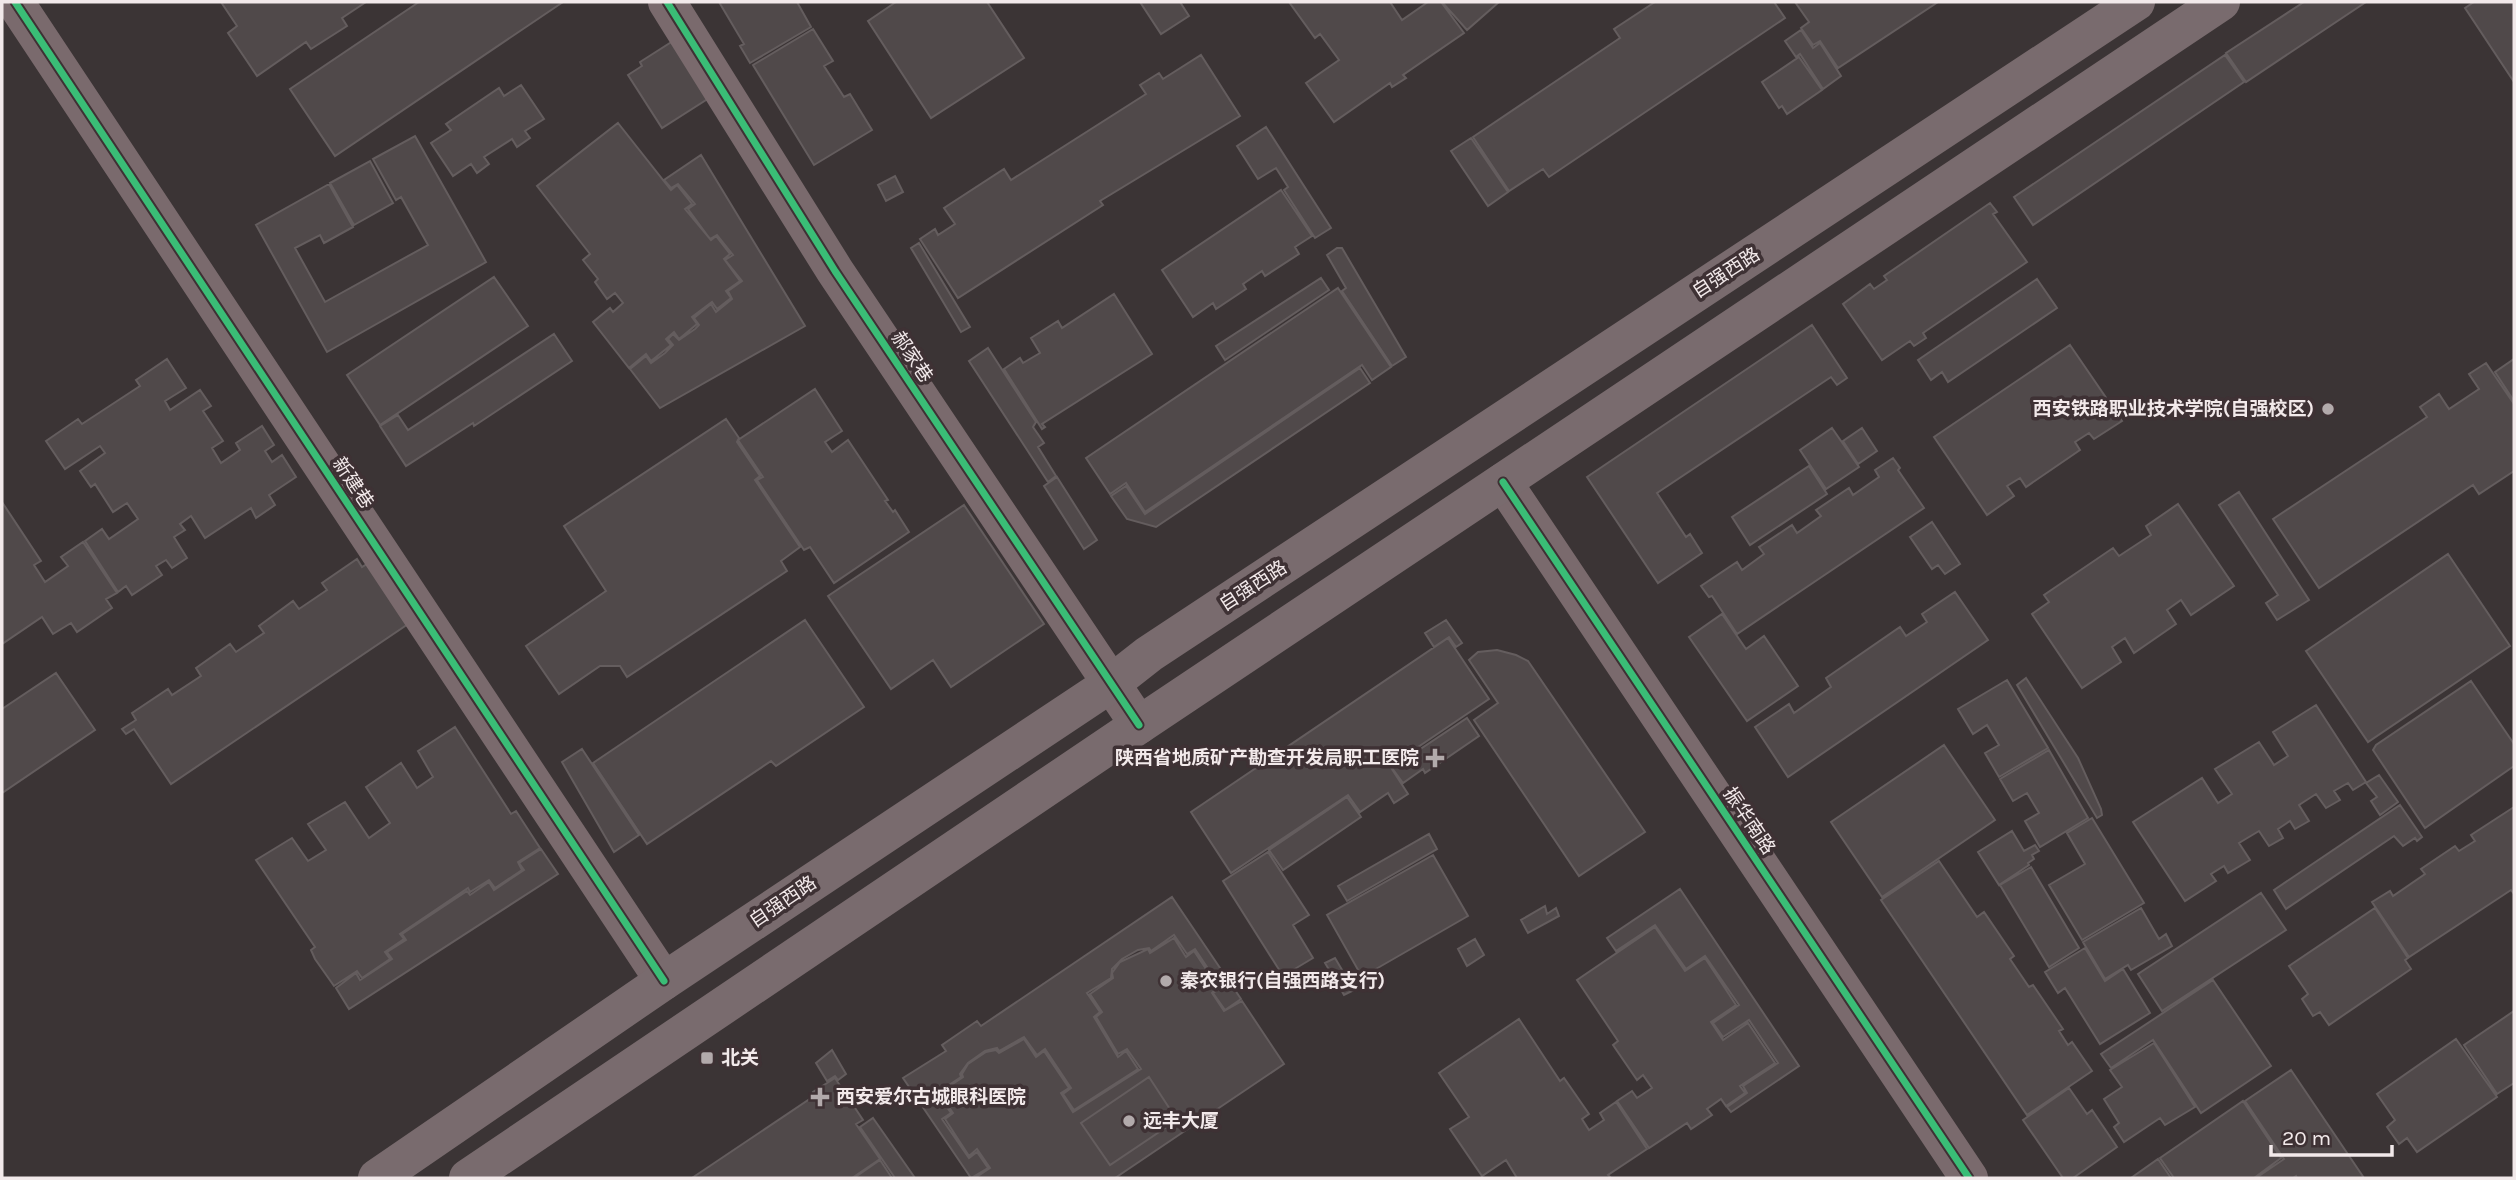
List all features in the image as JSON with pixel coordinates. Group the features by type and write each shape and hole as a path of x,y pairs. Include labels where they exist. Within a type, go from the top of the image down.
{"main road":[{"name":"自强西路","path":"377,1178 664,981 1112,683 1160,647 2136,2"},
{"path":"468,1178 1139,725 2221,2"}],"street":[{"name":"新建巷","path":"15,2 664,981"},
{"name":"郝家巷","path":"667,2 835,271 1139,725"},
{"name":"振华南路","path":"1503,482 1969,1178"}],"building":[{"path":"221,2 366,2 342,18 347,26 311,49 306,42 257,76 228,33 237,26"},
{"path":"419,2 563,2 335,156 290,89"},
{"path":"719,2 797,2 811,27 750,63 740,46 744,44"},
{"path":"896,2 987,2 1024,58 931,118 868,21"},
{"path":"1140,2 1180,2 1189,16 1161,34"},
{"path":"1289,2 1390,2 1402,20 1428,2 1441,2 1464,33 1403,75 1406,78 1392,87 1390,83 1334,122 1306,83 1339,60 1320,34 1315,38"},
{"path":"1442,2 1499,2 1467,30"},
{"path":"1655,2 1774,2 1785,18 1549,177 1543,169 1509,191 1473,137 1620,38 1614,29"},
{"path":"1795,2 1938,2 1838,68 1820,41 1813,45 1801,28 1809,22"},
{"path":"2304,2 2366,2 2246,82 2226,53"},
{"path":"2474,2 2514,2 2514,82 2465,8"},
{"path":"813,29 833,61 824,66 844,97 850,94 872,130 814,165 753,65"},
{"path":"1801,30 1813,48 1820,43 1841,76 1823,89 1800,54 1796,57 1785,41"},
{"path":"681,36 717,93 662,128 628,75 642,66 640,62"},
{"path":"1201,55 1240,116 1100,201 1103,205 958,298 920,239 935,229 938,235 955,224 944,208 1004,169 1011,180 1146,94 1140,85 1159,73 1163,79"},
{"path":"2225,55 2244,82 2033,225 2014,197"},
{"path":"1799,57 1822,90 1787,114 1782,106 1779,108 1762,82"},
{"path":"521,85 544,119 525,131 530,138 517,147 512,139 484,157 489,164 477,173 471,164 453,176 431,143 451,130 446,124 499,88 504,96"},
{"path":"618,123 671,190 677,185 692,204 685,209 711,240 716,236 730,254 724,259 740,281 726,291 731,298 717,309 712,302 692,317 697,324 679,339 674,332 666,339 671,345 651,361 646,354 629,368 593,322 610,308 613,312 623,303 615,293 607,299 595,282 598,279 583,260 590,254 537,186"},
{"path":"1266,127 1331,228 1315,238 1284,190 1288,187 1276,168 1258,179 1237,146"},
{"path":"415,136 486,262 327,352 256,225 329,184 353,227 324,243 320,235 295,248 325,302 428,245 401,197 396,200 373,159"},
{"path":"1471,138 1508,192 1488,206 1451,151"},
{"path":"701,155 805,326 660,408 630,369 646,356 651,363 665,353 673,345 668,339 673,334 679,340 695,329 699,325 694,318 711,304 716,312 732,299 728,291 742,281 725,260 733,255 717,235 710,239 688,209 695,204 678,184 671,188 664,180"},
{"path":"370,161 393,203 354,225 330,183"},
{"path":"895,176 903,192 886,201 878,185"},
{"path":"1281,190 1312,236 1295,247 1299,254 1265,276 1262,271 1243,284 1246,289 1216,309 1213,303 1193,317 1162,270"},
{"path":"1990,203 1997,212 1993,214 2027,262 1923,333 1926,338 1914,346 1910,341 1882,360 1843,304 1870,284 1874,289 1887,280 1884,276"},
{"path":"919,243 970,327 961,332 911,248"},
{"path":"1337,248 1342,248 1406,357 1392,366 1342,291 1346,288 1327,255"},
{"path":"494,277 528,326 380,425 347,375"},
{"path":"1321,278 1329,290 1225,360 1216,346"},
{"path":"2037,279 2057,308 1948,382 1942,372 1931,380 1918,360"},
{"path":"1338,288 1391,367 1372,380 1362,365 1145,512 1126,483 1110,494 1086,458"},
{"path":"1114,294 1152,354 1042,424 1045,427 1042,429 1004,369 1020,358 1023,363 1040,353 1031,338 1058,321 1062,328"},
{"path":"1812,325 1847,378 1837,385 1831,377 1657,493 1686,537 1690,534 1702,553 1658,583 1587,477"},
{"path":"554,334 572,361 474,426 473,423 406,466 380,426 398,415 408,430"},
{"path":"2070,345 2122,421 2094,439 2089,433 2075,442 2080,450 2026,487 2020,478 2007,486 2014,496 1987,515 1934,437"},
{"path":"988,348 1036,422 1033,427 1044,443 1038,447 1056,476 1048,482 969,361"},
{"path":"167,359 186,388 165,401 170,410 200,390 211,406 203,411 223,441 212,448 221,463 240,450 236,443 262,426 274,445 265,451 272,462 282,455 296,477 269,495 275,505 256,518 251,508 205,538 191,516 180,524 185,530 174,537 187,558 172,568 166,560 156,566 162,575 132,595 126,586 118,592 85,541 102,529 109,539 138,519 127,503 113,512 95,484 91,487 80,471 105,453 100,446 65,469 46,441 78,419 82,424 140,386 136,380"},
{"path":"2514,359 2514,401 2495,372"},
{"path":"2486,363 2514,404 2514,471 2479,494 2473,485 2319,588 2273,519 2427,417 2420,407 2439,394 2449,409 2479,389 2469,374"},
{"path":"1360,368 1370,383 1156,527 1127,519 1111,496 1126,486 1145,514"},
{"path":"815,389 842,431 825,442 832,452 848,440 888,500 885,501 893,512 895,510 909,532 834,583 810,547 804,550 757,480 763,477 738,440"},
{"path":"726,419 739,438 737,442 760,476 755,480 800,547 781,561 787,571 627,677 620,666 600,666 559,694 526,646 606,591 564,526"},
{"path":"1832,428 1859,467 1826,489 1800,450"},
{"path":"1862,428 1877,451 1858,464 1843,441"},
{"path":"1893,458 1924,508 1737,634 1712,596 1709,597 1701,586 1737,562 1742,570 1764,554 1759,547 1792,525 1797,533 1821,516 1816,510 1849,488 1853,495 1879,477 1875,470"},
{"path":"1809,466 1827,494 1750,545 1732,517"},
{"path":"1057,477 1097,540 1084,549 1044,486"},
{"path":"2239,492 2309,600 2277,620 2266,603 2278,595 2219,505"},
{"path":"2,502 41,561 34,565 45,582 68,566 61,557 83,542 117,593 106,599 112,608 77,632 71,623 53,634 42,617 2,644"},
{"path":"2178,504 2234,586 2191,615 2181,600 2167,610 2176,624 2134,653 2125,638 2112,647 2121,662 2082,688 2032,614 2049,602 2044,595 2113,548 2119,556 2151,535 2146,526"},
{"path":"964,505 1044,624 951,687 933,660 891,689 828,596"},
{"path":"1932,522 1960,564 1945,574 1938,565 1932,569 1910,537"},
{"path":"2448,554 2510,646 2368,742 2306,651"},
{"path":"376,558 417,618 171,784 134,729 126,734 122,729 136,720 132,713 168,689 172,695 201,676 196,668 230,644 236,652 264,633 259,626 293,601 299,609 327,590 322,583 357,559 362,567"},
{"path":"1955,592 1988,640 1788,777 1755,727 1789,704 1794,713 1831,687 1826,678 1900,627 1906,636 1927,622 1922,614"},
{"path":"1722,614 1746,649 1764,636 1798,686 1747,721 1689,637"},
{"path":"805,620 864,707 776,766 771,761 647,844 593,763"},
{"path":"1446,620 1462,643 1456,647 1449,637 1434,647 1425,633"},
{"path":"1448,638 1489,699 1390,766 1408,794 1394,803 1388,793 1360,812 1348,795 1231,873 1191,812"},
{"path":"1497,650 1528,661 1645,832 1579,876 1474,720 1498,703 1469,660 1478,652"},
{"path":"56,673 95,730 2,793 2,709"},
{"path":"2026,678 2078,758 2101,809 2102,815 2097,818 2017,685"},
{"path":"2007,680 2048,748 1999,777 1985,753 1999,745 1987,725 1973,734 1958,709"},
{"path":"2471,681 2514,744 2514,766 2425,828 2373,750 2376,745"},
{"path":"2316,705 2366,782 2353,790 2348,783 2334,791 2340,800 2326,808 2316,794 2299,805 2309,821 2295,829 2290,821 2278,829 2283,838 2269,846 2259,831 2239,843 2250,860 2228,873 2224,866 2211,874 2216,881 2185,901 2133,822 2202,778 2218,803 2232,794 2215,769 2259,742 2274,765 2288,756 2273,732"},
{"path":"1467,718 1479,736 1425,773 1423,769 1403,783 1392,768"},
{"path":"455,727 511,814 516,811 540,848 518,862 522,870 495,888 489,880 470,892 468,888 400,934 404,939 385,952 390,959 362,978 357,971 334,986 315,959 311,950 315,947 256,860 292,838 308,861 326,850 308,824 345,802 369,838 390,823 366,787 401,763 417,788 433,777 418,751"},
{"path":"1944,745 1995,820 1882,897 1831,822"},
{"path":"582,749 639,835 614,852 562,762"},
{"path":"2049,750 2088,818 2040,847 2025,821 2039,813 2027,793 2013,801 2000,779"},
{"path":"2379,775 2398,802 2380,815 2371,801 2377,797 2366,783"},
{"path":"1347,797 1361,817 1283,870 1269,850"},
{"path":"2400,805 2422,837 2403,846 2394,836 2286,909 2274,890"},
{"path":"2514,807 2514,894 2511,890 2409,957 2372,902 2390,891 2393,896 2425,874 2421,869 2455,846 2459,851 2475,841 2471,835"},
{"path":"2092,818 2144,903 2082,940 2049,885 2085,864 2067,833"},
{"path":"2012,831 2024,851 2035,845 2039,851 2032,855 2034,859 2029,865 1999,885 1978,852"},
{"path":"1429,834 1437,849 1347,901 1338,886"},
{"path":"541,849 558,874 349,1009 336,988 356,973 360,980 392,959 387,952 406,940 402,934 467,891 470,895 489,882 494,890 524,870 519,863"},
{"path":"1268,852 1309,915 1293,925 1313,958 1283,976 1223,881"},
{"path":"1433,855 1468,916 1362,977 1327,915"},
{"path":"1939,861 1977,917 1984,912 2014,956 2010,959 2029,987 2033,985 2063,1029 2059,1031 2068,1045 2072,1042 2092,1071 2027,1115 1881,900"},
{"path":"2031,867 2079,948 2049,967 2000,885"},
{"path":"1680,889 1799,1066 1731,1112 1727,1107 1747,1093 1743,1086 1778,1063 1749,1020 1723,1037 1713,1023 1739,1005 1705,956 1686,969 1655,925 1616,951 1607,938"},
{"path":"2261,893 2286,930 2162,1011 2138,974"},
{"path":"1172,897 1241,999 1225,1010 1213,993 1221,988 1195,949 1187,954 1174,935 1151,951 1149,948 1138,950 1122,959 1112,969 1111,978 1087,993 1100,1012 1094,1017 1118,1057 1126,1051 1138,1069 1074,1110 1063,1094 1071,1088 1045,1049 1037,1055 1024,1037 999,1051 997,1048 985,1051 968,1063 960,1074 961,1077 937,1093 951,1113 942,1119 969,1158 977,1152 988,1168 971,1178 903,1078 946,1051 942,1045 977,1021 981,1026"},
{"path":"1545,906 1547,914 1556,908 1559,916 1528,933 1521,920"},
{"path":"2141,908 2159,939 2166,934 2172,946 2131,970 2128,965 2105,979 2083,942"},
{"path":"2375,908 2408,958 2405,960 2411,969 2329,1025 2320,1012 2313,1016 2302,999 2308,994 2289,966"},
{"path":"1655,927 1685,971 1705,958 1736,1005 1711,1022 1723,1040 1748,1023 1775,1063 1740,1086 1745,1093 1726,1106 1721,1099 1707,1109 1712,1115 1691,1129 1687,1123 1649,1148 1617,1101 1632,1091 1637,1098 1652,1088 1643,1075 1637,1080 1613,1045 1618,1041 1577,980"},
{"path":"1174,938 1186,957 1194,951 1218,987 1212,993 1224,1011 1242,1001 1284,1064 1115,1178 975,1178 990,1168 977,1149 969,1156 945,1119 953,1113 939,1093 963,1077 968,1064 986,1052 996,1050 999,1053 1024,1039 1036,1057 1044,1051 1069,1088 1061,1093 1073,1112 1141,1069 1127,1049 1118,1054 1096,1017 1102,1012 1090,994 1113,978 1112,973 1120,962 1148,949 1150,953"},
{"path":"1475,939 1484,955 1467,966 1458,949"},
{"path":"2085,948 2105,981 2123,969 2150,1013 2100,1044 2065,988 2058,993 2045,972"},
{"path":"1335,958 1354,990 1344,995 1325,963"},
{"path":"2213,980 2271,1066 2201,1113 2153,1040 2111,1068 2101,1054"},
{"path":"2514,1011 2514,1083 2497,1094 2464,1045"},
{"path":"1519,1019 1560,1081 1564,1078 1589,1114 1582,1119 1589,1130 1604,1120 1600,1113 1616,1102 1647,1149 1608,1175 1611,1178 1517,1178 1506,1160 1482,1176 1450,1129 1469,1117 1439,1073"},
{"path":"2456,1039 2497,1097 2417,1152 2407,1138 2399,1144 2387,1127 2395,1120 2377,1094"},
{"path":"2154,1043 2195,1107 2165,1125 2160,1118 2124,1142 2114,1127 2119,1123 2104,1099 2122,1087 2110,1070"},
{"path":"832,1050 846,1074 838,1080 835,1076 827,1081 816,1063"},
{"path":"2291,1070 2364,1178 2256,1178 2284,1159 2245,1101"},
{"name":"远丰大厦","path":"1149,1077 1177,1120 1110,1165 1081,1123"},
{"path":"835,1078 863,1120 856,1124 880,1159 852,1178 692,1178 814,1096 813,1092"},
{"path":"2069,1088 2087,1114 2092,1110 2117,1147 2073,1178 2063,1178 2023,1120"},
{"path":"2243,1101 2281,1158 2254,1178 2174,1178 2160,1158"},
{"path":"873,1118 915,1178 895,1178 860,1127"},
{"path":"2158,1159 2171,1178 2131,1178"},
{"path":"880,1160 892,1178 854,1178"}],"cycle path":[{"path":"15,2 664,981"},
{"path":"667,2 835,271 1139,725"},
{"path":"1503,482 1969,1178"}],"place":[{"name":"西安铁路职业技术学院(自强校区)","path":"2328,409"},
{"name":"陕西省地质矿产勘查开发局职工医院","path":"1435,758"},
{"name":"秦农银行(自强西路支行)","path":"1166,981"},
{"name":"北关","path":"707,1058"},
{"name":"西安爱尔古城眼科医院","path":"820,1097"},
{"name":"远丰大厦","path":"1129,1121"}]}
